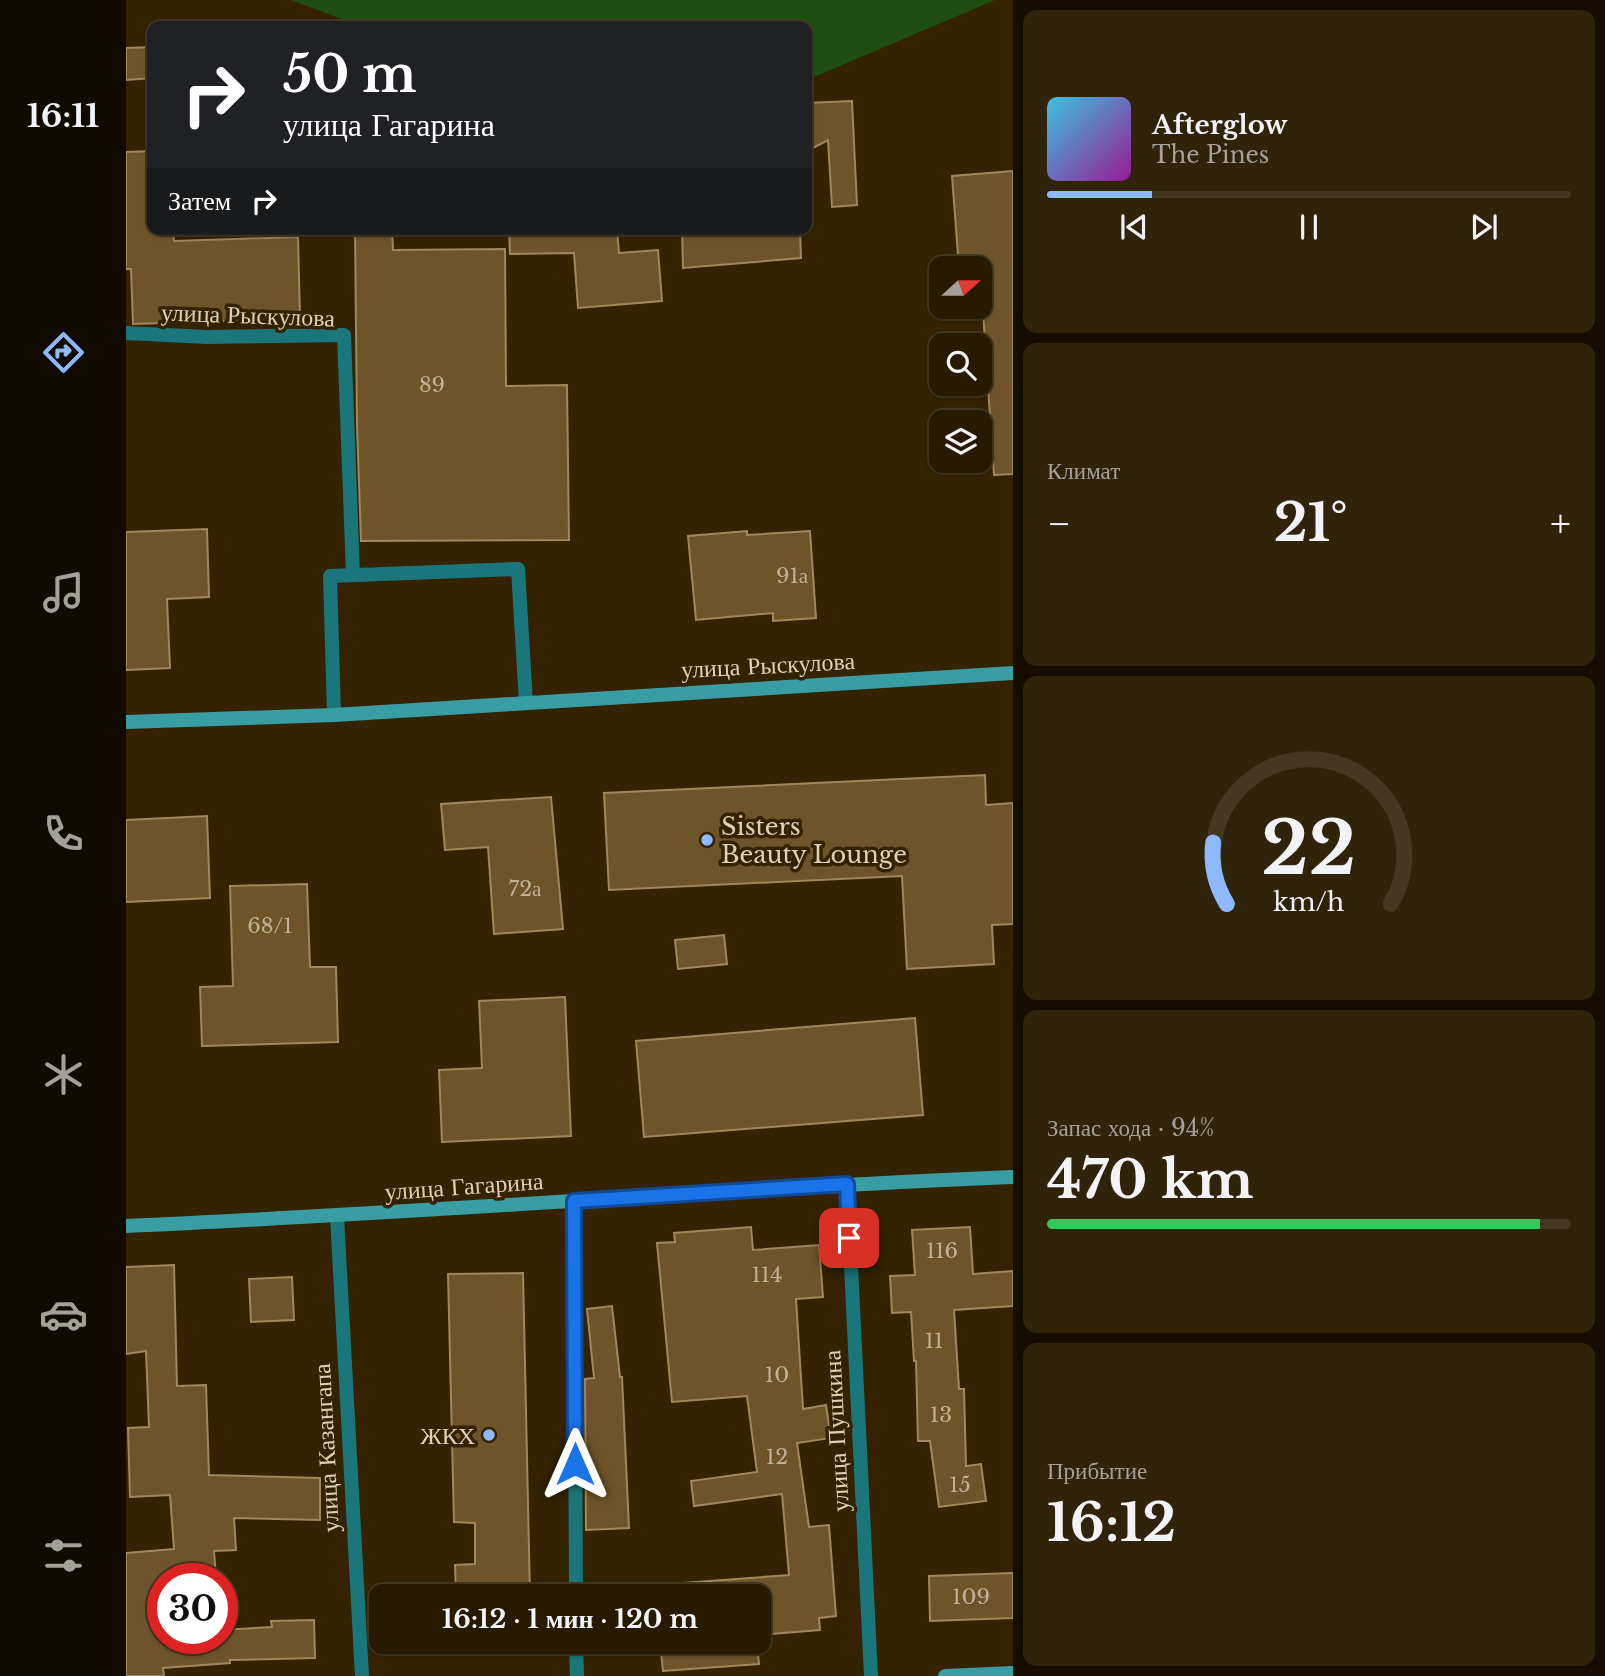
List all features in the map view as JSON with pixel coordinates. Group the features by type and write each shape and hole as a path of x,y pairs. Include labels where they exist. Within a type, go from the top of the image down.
{"main road":[{"name":"улица Рыскулова","path":"126,722 334,715 1013,673"},
{"name":"улица Гагарина","path":"126,1226 337,1217 847,1184 1013,1177"},
{"path":"945,1676 1013,1673"}],"street":[{"name":"улица Рыскулова","path":"126,333 207,337 344,335 353,575"},
{"path":"334,715 330,576 519,569 526,703"},
{"name":"улица Пушкина","path":"847,1184 871,1676"},
{"path":"574,1201 576,1584"},
{"name":"улица Казангапа","path":"337,1217 362,1676"},
{"path":"576,1654 577,1676"}],"green space":[{"path":"291,0 995,0 812,78 812,21 347,21"}],"building":[{"path":"147,47 147,78 126,80 126,48"},
{"path":"852,101 857,205 832,207 828,140 812,148 812,103"},
{"path":"147,151 147,235 174,235 174,241 298,237 300,319 133,324 131,269 126,269 126,152"},
{"path":"1013,171 1013,474 994,475 992,410 990,410 989,396 992,396 992,333 984,333 983,319 992,319 992,256 958,256 952,176"},
{"path":"355,235 392,235 393,250 505,249 506,386 567,385 569,540 361,541"},
{"path":"509,235 618,235 619,253 658,250 662,301 578,308 574,253 510,254"},
{"path":"682,235 800,235 801,258 683,268"},
{"path":"207,529 209,597 167,599 170,668 126,670 126,532"},
{"path":"747,531 747,535 810,531 816,618 773,621 773,613 696,620 688,536"},
{"path":"985,775 986,805 1013,803 1013,924 992,925 994,964 907,969 902,876 609,890 604,793"},
{"path":"551,797 563,929 494,934 488,847 445,850 441,804"},
{"path":"207,816 210,898 126,902 126,820"},
{"path":"307,884 310,967 336,967 338,1042 202,1046 200,987 233,986 230,886"},
{"path":"724,935 727,964 678,969 675,940"},
{"path":"565,997 571,1136 442,1142 439,1070 482,1068 479,1001"},
{"path":"915,1018 923,1115 644,1137 636,1041"},
{"path":"751,1227 753,1250 819,1245 823,1297 796,1299 803,1409 826,1405 831,1438 797,1443 809,1527 829,1525 836,1616 819,1618 820,1630 771,1634 771,1584 669,1584 789,1575 782,1494 694,1506 691,1481 757,1472 747,1396 672,1402 657,1243 675,1242 674,1233"},
{"path":"970,1227 973,1274 1013,1271 1013,1306 954,1310 959,1389 964,1389 966,1466 981,1464 986,1501 939,1507 930,1441 918,1441 916,1361 911,1312 892,1313 890,1276 915,1275 912,1230"},
{"path":"174,1265 177,1386 206,1385 209,1475 320,1478 320,1520 234,1518 236,1550 214,1551 215,1563 147,1563 147,1654 238,1654 238,1629 272,1627 271,1621 314,1620 315,1658 230,1660 230,1663 163,1668 164,1676 126,1676 126,1553 174,1549 170,1495 130,1497 128,1428 149,1427 146,1351 126,1354 126,1267"},
{"name":"ЖКХ","path":"523,1273 530,1584 456,1584 455,1565 475,1564 475,1523 454,1522 448,1274"},
{"path":"292,1277 294,1320 251,1322 249,1279"},
{"path":"612,1306 622,1377 629,1528 586,1530 585,1379 594,1378 587,1309"},
{"path":"1013,1573 1013,1618 930,1621 929,1576"},
{"path":"661,1654 758,1654 759,1664 663,1671"}],"place":[{"name":"Sisters Beauty Lounge","path":"707,840"},
{"name":"ЖКХ","path":"489,1435"}],"route":[{"path":"575,1464 574,1201 847,1184 849,1238"}]}
